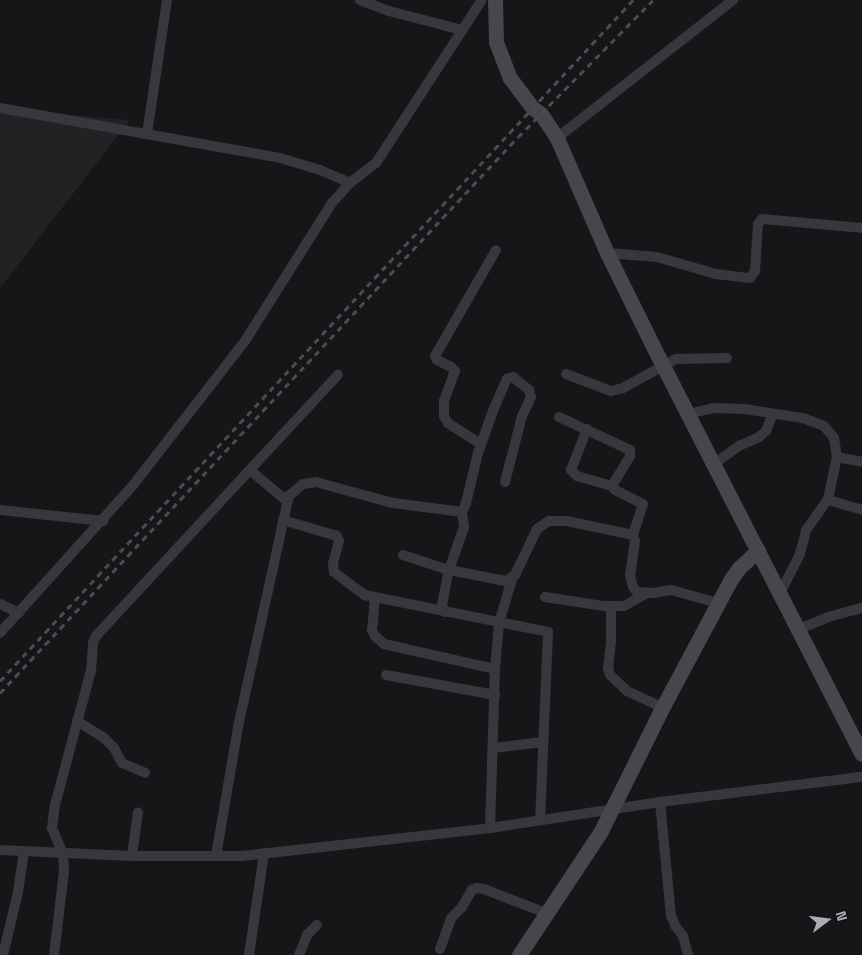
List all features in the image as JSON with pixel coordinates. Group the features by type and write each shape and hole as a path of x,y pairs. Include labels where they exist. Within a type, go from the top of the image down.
{"street":[{"path":"147,134 167,0"},
{"path":"360,0 389,11 462,30"},
{"path":"0,633 134,484 245,341 332,203 350,183 376,163 482,0"},
{"path":"495,0 496,42 510,78 533,108 541,114 556,138 607,253 663,366 862,754"},
{"path":"556,138 734,0"},
{"path":"0,108 280,158 320,170 350,183"},
{"path":"607,253 657,257 716,274 750,278 754,271 758,224 762,219 862,228"},
{"path":"481,444 448,423 444,416 444,401 455,371 437,360 436,356 496,250"},
{"path":"566,374 611,391 624,388 663,366 680,359 727,358"},
{"path":"54,955 62,890 63,854 52,828 54,806 90,671 93,643 96,636 338,375"},
{"path":"445,612 442,605 450,570 464,527 462,512 481,444 507,379 513,377 529,390 531,397 522,416 505,482"},
{"path":"688,414 713,408 744,409 815,421 824,426 834,438 837,457 828,500 806,531 800,554 780,593"},
{"path":"714,464 739,446 766,431 773,414"},
{"path":"558,417 630,450 630,456 612,486"},
{"path":"586,429 571,470 577,476 612,486 615,490 643,504 633,535 635,541 631,582 637,592 647,593 671,590 718,603"},
{"path":"837,457 862,462"},
{"path":"251,470 287,502"},
{"path":"216,856 238,727 287,502 303,484 316,482 393,503 462,512"},
{"path":"828,500 862,510"},
{"path":"0,510 102,521"},
{"path":"283,520 334,533 339,541 332,563 334,572 361,593 499,623 546,630 549,635 540,819"},
{"path":"490,828 495,669 499,623 512,579 532,536 537,529 549,521 568,521 633,535"},
{"path":"519,955 601,830 718,603 739,568 758,550"},
{"path":"403,555 450,570 484,578 506,581 512,579"},
{"path":"545,597 611,606 629,604 647,593"},
{"path":"375,597 372,630 375,636 384,644 495,669"},
{"path":"0,604 19,613"},
{"path":"611,606 611,641 608,668 610,675 627,691 663,708"},
{"path":"799,629 828,617 862,608"},
{"path":"386,675 495,695"},
{"path":"77,721 104,738 114,748 122,763 145,773"},
{"path":"493,748 543,742"},
{"path":"0,850 132,856 216,856 264,853 490,828 660,802 862,777"},
{"path":"660,802 671,916 683,936 688,955"},
{"path":"132,856 138,812"},
{"path":"3,955 18,892 24,851"},
{"path":"249,955 264,853"},
{"path":"440,949 451,918 462,907 472,890 477,888 484,889 546,914"},
{"path":"299,955 307,935 317,925"}],"shaded area":[{"path":"0,109 130,120 0,288"}],"railway":[{"path":"0,681 633,0"},
{"path":"0,693 518,137 653,0"}]}
